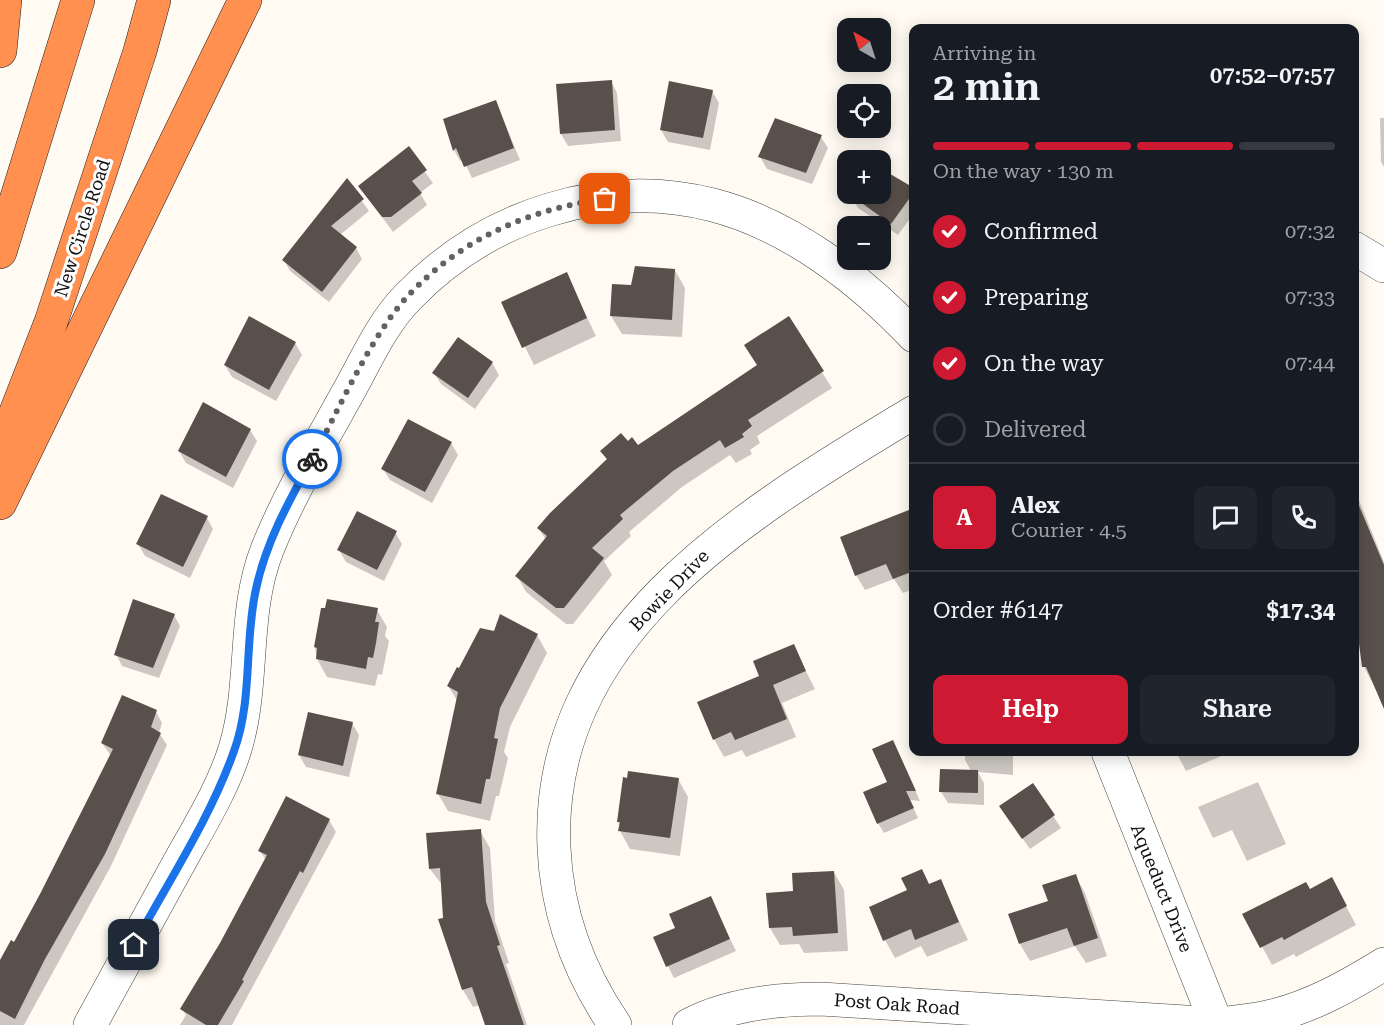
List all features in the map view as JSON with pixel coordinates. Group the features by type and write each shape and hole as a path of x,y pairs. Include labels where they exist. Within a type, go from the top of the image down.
{"highway":[{"path":"0,51 5,0"},
{"path":"0,252 78,0"},
{"name":"New Circle Road","path":"0,453 51,322 137,63 154,0"},
{"path":"0,503 245,0"}],"street":[{"path":"90,1025 210,806 235,750 243,716 256,590 265,554 286,506 382,331 406,299 439,268 468,245 500,227 533,214 573,203 622,197 668,198 713,205 763,223 848,274 885,306 909,331"},
{"path":"1359,251 1384,266"},
{"name":"Bowie Drive","path":"615,1025 593,993 567,934 556,879 553,826 558,773 573,720 604,664 641,614 708,549 784,494 909,415"},
{"name":"Aqueduct Drive","path":"1110,756 1217,1025"},
{"name":"Post Oak Road","path":"689,1025 743,1006 787,999 821,999 1217,1025 1269,1017 1307,1006 1351,985 1384,964"}],"building":[{"path":"612,80 615,130 560,134 556,84"},
{"path":"669,81 713,90 703,138 660,130"},
{"path":"496,100 514,148 464,167 456,148 453,151 443,119"},
{"path":"775,118 822,135 806,173 758,157"},
{"path":"409,146 427,170 412,181 422,193 391,217 382,217 358,186"},
{"path":"891,174 909,185 909,199 891,224 891,216 880,216 863,204 891,204"},
{"path":"347,178 364,199 331,226 357,247 322,292 282,260"},
{"path":"635,266 675,269 672,320 610,316 612,284 631,285"},
{"path":"567,272 587,318 522,348 501,302"},
{"path":"249,316 296,342 269,390 224,365"},
{"path":"789,316 824,371 748,420 752,426 742,434 744,437 725,448 720,440 673,471 620,515 623,519 592,548 604,558 564,608 556,608 515,576 547,536 537,528 607,459 600,451 621,433 628,441 632,437 638,445 757,365 744,345"},
{"path":"458,337 493,362 468,398 432,373"},
{"path":"203,402 251,429 226,477 178,451"},
{"path":"408,419 452,442 425,492 381,469"},
{"path":"161,494 208,516 183,567 136,544"},
{"path":"1359,506 1384,565 1384,709 1366,667 1362,667 1359,644"},
{"path":"909,510 909,573 893,579 886,564 855,576 840,537"},
{"path":"357,511 397,531 377,570 337,550"},
{"path":"133,599 175,614 153,668 114,655"},
{"path":"327,599 378,608 375,622 379,622 376,643 373,658 368,657 366,669 316,659 317,648 314,647 321,608 325,608"},
{"path":"500,614 538,634 500,708 494,738 498,739 490,779 486,779 481,804 436,794 458,692 447,686 480,628 494,631"},
{"path":"794,644 806,671 773,685 787,719 735,740 731,732 713,740 697,702 759,676 753,661"},
{"path":"122,695 157,710 151,727 161,733 105,854 45,959 15,1019 0,1011 0,960 11,940 14,942 40,894 113,749 101,743"},
{"path":"308,712 353,722 343,766 298,755"},
{"path":"893,740 916,791 906,791 914,808 877,824 863,792 887,782 872,749"},
{"path":"940,769 978,770 978,793 939,792"},
{"path":"628,771 679,778 670,838 618,831 620,822 617,822 623,777 627,778"},
{"path":"1033,783 1055,815 1022,839 999,806"},
{"path":"286,796 330,819 303,873 300,871 242,980 244,981 218,1025 206,1025 180,1009 220,943 267,855 258,851"},
{"path":"481,829 486,902 500,945 497,946 524,1025 485,1025 472,987 462,990 438,919 443,918 440,868 429,869 426,833"},
{"path":"922,869 929,884 941,879 959,922 915,940 911,929 883,941 869,907 907,890 901,878"},
{"path":"834,871 838,933 793,936 792,927 769,928 766,893 793,891 792,873"},
{"path":"1076,874 1098,938 1074,946 1067,928 1019,944 1008,914 1048,901 1042,885"},
{"path":"1332,877 1347,906 1284,940 1282,937 1260,948 1242,914 1306,882 1310,889"},
{"path":"711,896 730,939 666,967 653,937 675,928 669,914"}],"way so far":[{"path":"312,459 382,331 406,299 439,268 468,245 500,227 533,214 573,203 605,199"}],"route":[{"path":"134,945 210,806 235,750 243,716 256,590 265,554 286,506 312,459"}]}
